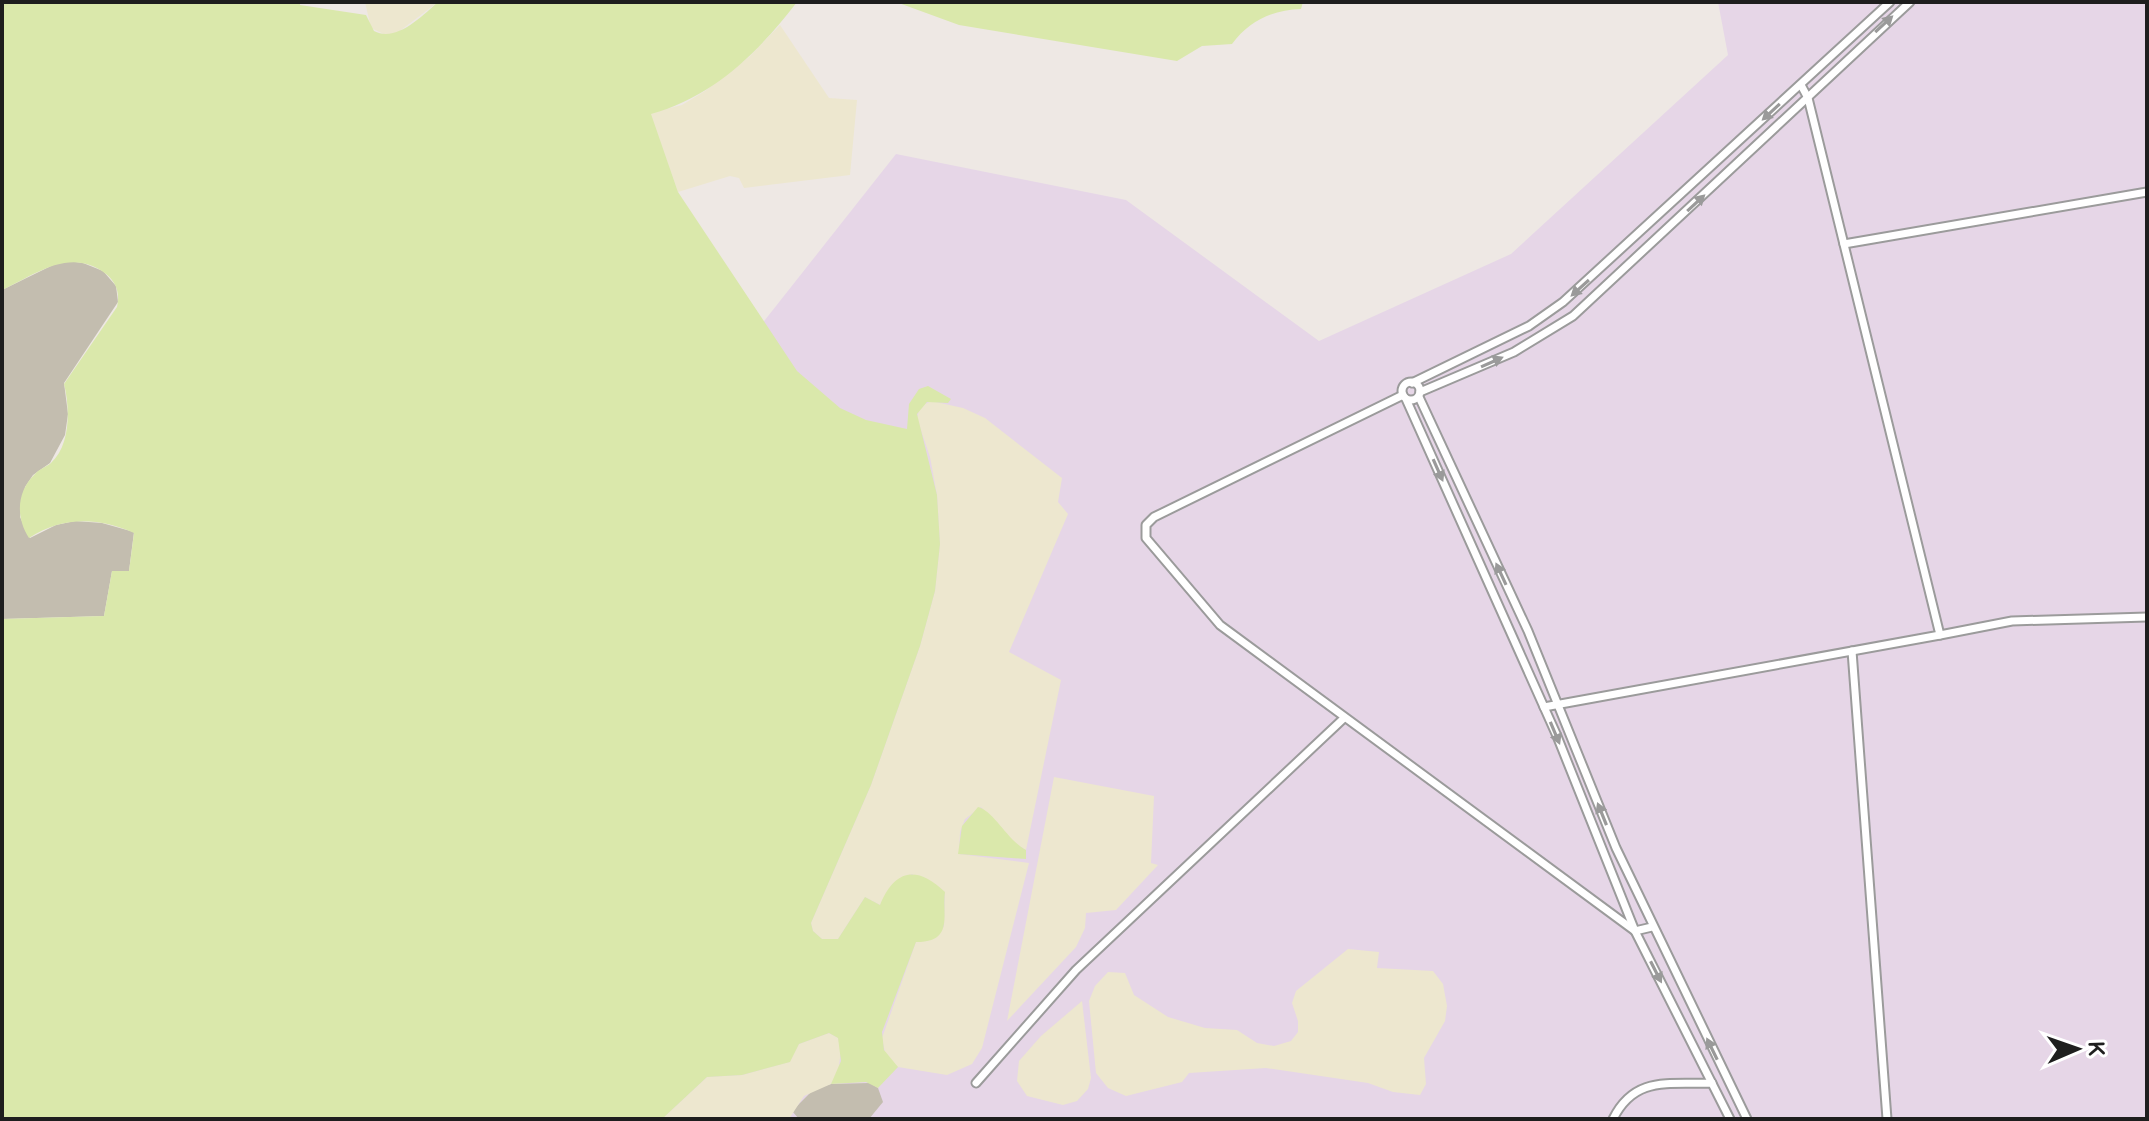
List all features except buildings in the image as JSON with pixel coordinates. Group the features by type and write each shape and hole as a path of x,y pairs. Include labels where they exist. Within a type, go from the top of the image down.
{"street":[{"path":"1730,1119 1635,931 1544,707 1405,397 1404,386 1553,311 1890,2"},
{"path":"1652,927 1635,931 1343,719 1220,625 1163,563 1148,542 1145,529 1154,517 1405,397 1419,394 1514,352 1573,316 1910,2"},
{"path":"1801,85 1808,98 1940,635"},
{"path":"1844,244 2147,192"},
{"path":"1412,383 1528,631 1652,927 1747,1119"},
{"path":"1544,707 2012,621 2147,617"},
{"path":"1852,651 1887,1119"},
{"path":"976,1083 1076,970 1343,719"},
{"path":"1613,1119 1624,1100 1641,1088 1712,1083"}],"shaded area":[{"path":"365,2 438,2 397,33 388,36 371,28"},
{"path":"1718,2 2147,2 2147,1119 232,1119 230,998 896,154 1126,200 1319,341 1511,254 1728,55"},
{"path":"780,25 829,98 857,100 850,175 744,188 739,178 730,176 678,192 650,113 682,105 705,91 749,57"},
{"path":"68,261 103,271 116,286 118,302 64,383 68,414 65,435 50,463 33,475 25,487 20,517 30,538 56,525 75,521 102,523 134,532 129,571 112,571 104,616 2,619 2,290"},
{"path":"931,401 963,408 985,418 1062,478 1058,502 1068,514 1009,652 1061,680 1026,850 1012,842 981,807 965,819 960,832 959,854 1029,863 982,1048 972,1064 947,1075 898,1067 886,1056 882,1038 916,942 938,935 944,926 945,892 912,874 891,886 880,905 865,897 838,939 822,939 813,931 811,923 871,785 920,646 935,591 940,544 937,495 930,457 917,418 920,407"},
{"path":"1054,777 1154,796 1151,863 1158,865 1116,910 1086,913 1085,928 1076,947 1007,1021"},
{"path":"1348,949 1379,952 1377,968 1433,971 1443,984 1447,1006 1445,1021 1424,1058 1426,1084 1420,1095 1393,1092 1368,1083 1266,1068 1189,1073 1182,1082 1126,1096 1108,1088 1096,1073 1089,1001 1095,986 1108,972 1125,973 1134,995 1168,1017 1205,1028 1237,1030 1257,1043 1274,1046 1291,1041 1298,1032 1292,1003 1296,991"},
{"path":"1082,1001 1091,1078 1088,1089 1077,1101 1063,1105 1027,1096 1017,1081 1019,1061 1041,1036"},
{"path":"829,1033 838,1038 841,1050 838,1073 831,1084 804,1096 789,1119 662,1119 707,1077 742,1075 789,1062 799,1044"},
{"path":"870,1083 878,1088 883,1102 869,1119 799,1119 792,1111 814,1089 831,1084"}],"green space":[{"path":"2,2 300,2 300,5 366,15 374,31 391,34 408,26 438,2 797,2 766,39 733,71 694,96 651,114 678,192 797,371 840,408 866,420 907,429 909,404 919,389 928,386 951,399 948,403 927,402 917,414 937,495 940,544 935,591 920,646 871,785 811,923 813,931 822,939 838,939 865,897 880,905 893,884 908,875 926,878 945,892 945,918 941,933 928,941 916,942 882,1032 884,1050 898,1067 878,1088 866,1082 831,1084 841,1061 838,1038 829,1033 799,1044 790,1062 742,1075 707,1077 662,1119 2,1119 2,619 104,616 112,571 129,571 134,533 107,524 81,521 54,526 29,538 20,514 24,489 37,472 51,463 62,446 68,414 64,384 117,307 118,298 110,277 93,266 79,263 53,266 2,290"},
{"path":"896,2 1303,2 1301,9 1271,14 1254,23 1232,44 1202,46 1177,61 959,25"},
{"path":"978,807 990,814 1026,850 1026,859 958,854 962,826"}]}
